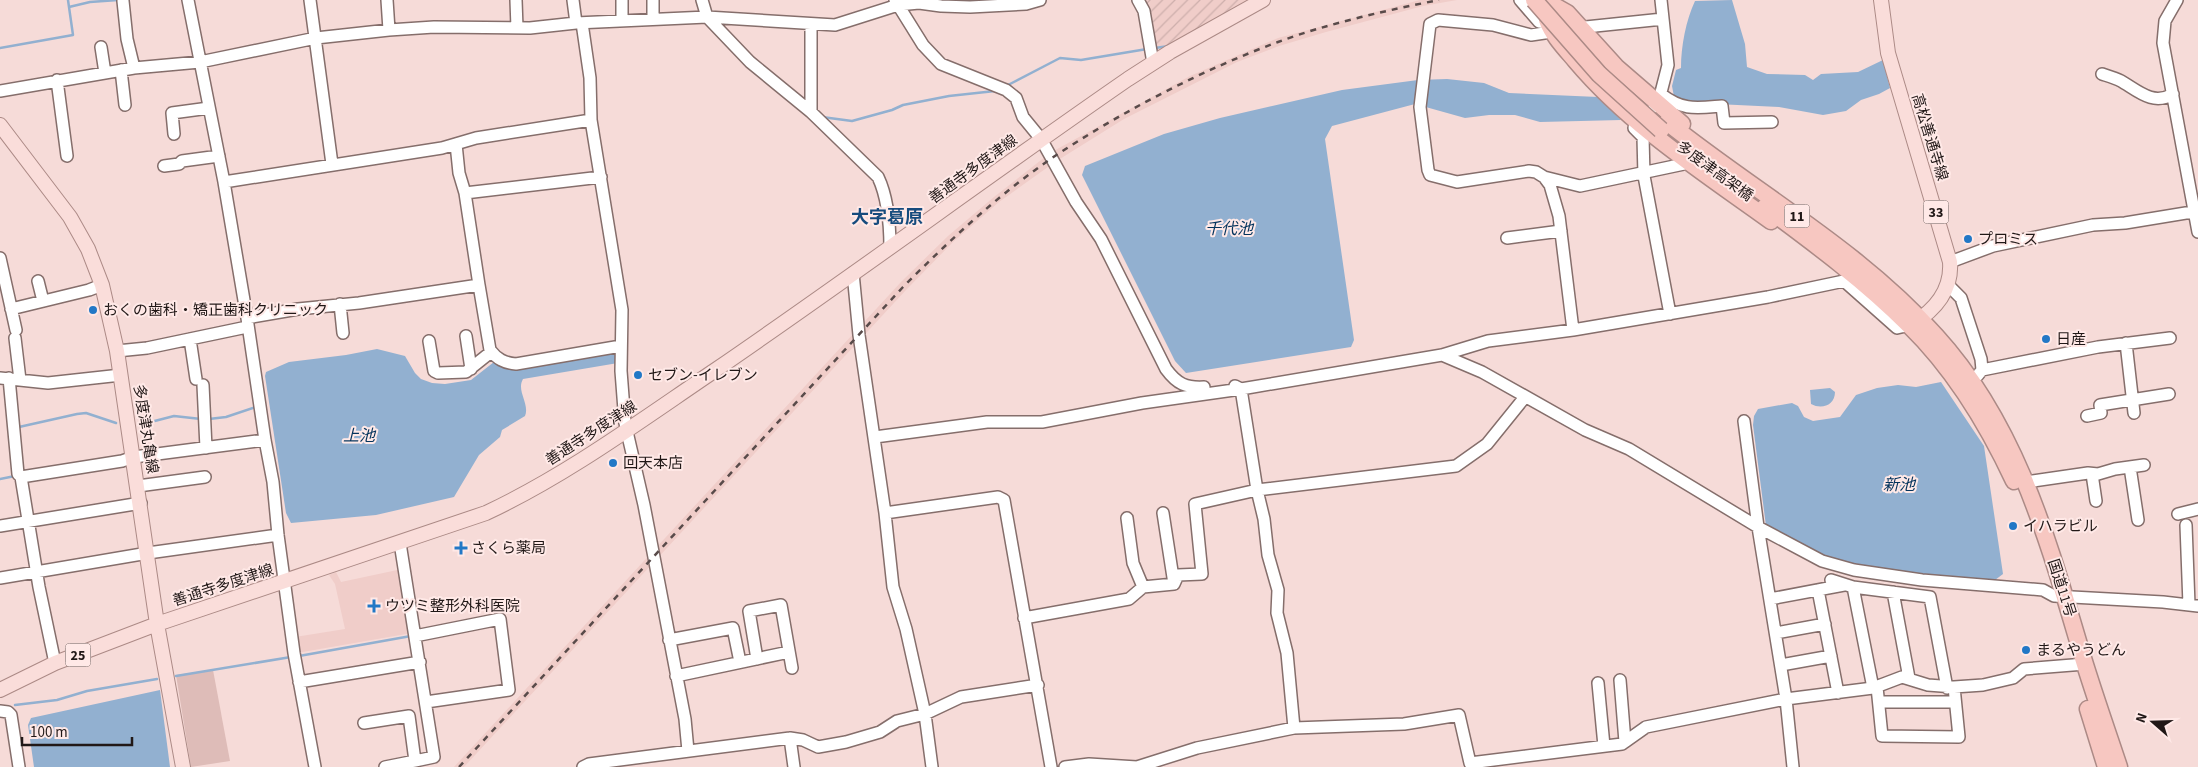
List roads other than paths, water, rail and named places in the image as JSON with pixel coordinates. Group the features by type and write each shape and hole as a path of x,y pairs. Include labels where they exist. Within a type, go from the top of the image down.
{"highway":[{"path":"1541,1 1544,5 1550,28 1587,75 1638,123 1688,161 1875,293"},
{"path":"1541,1 1562,6 1616,67 1659,99 1687,128 1841,242 1870,272"},
{"name":"多度津高架橋","path":"1541,1 1599,74 1664,126 1721,177 1822,250 1875,293 1915,322"},
{"name":"多度津高架橋","path":"1664,126 1831,240 1870,272 1915,322"},
{"name":"国道11号","path":"1915,322 1937,336 1977,376 2026,482 2080,664 2106,767"},
{"name":"国道11号","path":"1915,322 1993,440 2014,480 2060,597"},
{"name":"国道11号","path":"2080,664 2119,767"}],"main road":[{"name":"善通寺多度津線","path":"0,690 55,663 157,624 486,513 522,496 627,430 890,248 1041,139 1153,63 1263,0"},
{"name":"高松善通寺線","path":"1881,0 1888,53 1950,262 1948,285 1936,304 1915,322"},
{"name":"多度津丸亀線","path":"0,126 70,217 88,249 102,285 118,351 157,624 183,767"}],"street":[{"path":"188,0 224,182 273,482 278,535 299,682 315,767"},
{"path":"310,0 332,164"},
{"path":"387,0 388,30"},
{"path":"516,0 517,28"},
{"path":"573,0 590,78 591,120 622,310 621,371 627,430 644,504 684,719 688,751"},
{"path":"622,0 622,20"},
{"path":"653,0 653,19"},
{"path":"702,0 707,16 750,62 811,112 878,177 887,210 890,248"},
{"path":"0,91 134,68 200,62 316,38 388,30 434,27 517,28 579,22 707,16 835,25 897,2 970,7 1009,3 1026,4 1040,0"},
{"path":"1138,0 1144,11 1153,63"},
{"path":"1520,0 1540,22 1550,28"},
{"path":"1661,0 1668,65 1659,99 1634,128 1643,136 1644,172 1670,314"},
{"path":"2177,0 2168,14 2163,34 2198,232"},
{"path":"123,1 127,39 134,68"},
{"path":"897,2 924,45 941,64 1006,90 1016,98 1023,118 1041,139 1076,202 1101,239 1166,369 1173,378 1189,388 1235,386 1241,389"},
{"path":"1550,28 1562,6"},
{"path":"1573,330 1561,232 1550,185 1544,178 1536,172 1528,171 1457,182 1430,175 1420,107 1430,24 1432,21 1438,20 1493,25 1531,35 1550,28 1580,28 1663,19"},
{"path":"811,24 811,112"},
{"path":"101,47 105,73"},
{"path":"121,70 125,106"},
{"path":"2102,74 2154,99 2168,97 2173,94"},
{"path":"57,80 67,156"},
{"path":"1659,99 1684,107 1722,106 1724,124 1738,127 1772,122"},
{"path":"174,134 172,113 209,108"},
{"path":"224,182 442,148 476,138 591,120"},
{"path":"456,144 459,173 465,193 488,342 496,358 516,364 621,346"},
{"path":"164,166 179,164 182,161 219,156"},
{"path":"1544,178 1580,186 1684,164 1688,161"},
{"path":"465,193 601,177"},
{"path":"1950,262 1992,246 2093,225 2125,223 2196,213"},
{"path":"1507,238 1561,232"},
{"path":"0,258 16,334 10,379 18,474 21,477 36,571 55,663"},
{"path":"853,273 859,335 875,437 893,588 906,629 925,714 932,767"},
{"path":"38,280 43,301"},
{"path":"875,437 986,422 1042,422 1142,402 1241,389 1442,355 1488,341 1573,330 1670,314 1768,297 1844,281 1897,328 1915,322"},
{"path":"11,308 89,290 102,285"},
{"path":"118,351 190,340 247,322 340,304 396,298 479,285"},
{"path":"1948,285 1961,298 1982,359 1977,376"},
{"path":"340,304 343,333"},
{"path":"466,336 471,369"},
{"path":"1977,376 2098,346 2170,338"},
{"path":"190,340 200,382 206,448"},
{"path":"429,341 434,371 452,374 471,369 492,352"},
{"path":"2126,343 2134,413"},
{"path":"1442,355 1482,372 1525,398 1586,430 1629,449 1758,527 1822,561 1854,570 1922,580 1948,580 2043,590 2060,597 2163,602 2194,606 2186,524"},
{"path":"10,379 48,383 121,375"},
{"path":"1241,389 1257,490 1264,519 1268,555 1278,590 1276,613 1287,654 1294,728"},
{"path":"2087,416 2101,413 2100,405 2169,394"},
{"path":"1174,584 1178,575 1202,574 1195,504 1257,490 1456,466 1487,444 1525,398"},
{"path":"1744,421 1758,527 1786,699 1793,767"},
{"path":"21,477 122,461 134,457 265,440"},
{"path":"2026,482 2098,474 2144,465"},
{"path":"2130,467 2138,500 2138,520"},
{"path":"2092,474 2096,501"},
{"path":"138,486 205,476"},
{"path":"885,513 998,497 1004,500 1051,767"},
{"path":"0,526 141,503"},
{"path":"2178,514 2198,509"},
{"path":"1163,513 1174,584"},
{"path":"1126,518 1133,563 1143,587"},
{"path":"0,578 148,553 278,535"},
{"path":"385,767 434,757 400,543"},
{"path":"1831,580 1850,586 1930,597 1950,688 1955,702 1959,736 1882,736 1879,702 1850,586"},
{"path":"1024,618 1129,599 1143,587 1174,584"},
{"path":"1770,599 1850,586"},
{"path":"1818,590 1838,693"},
{"path":"1893,592 1908,678"},
{"path":"757,659 749,611 781,605 792,668"},
{"path":"416,636 500,619 510,690 426,702"},
{"path":"1776,633 1825,624"},
{"path":"669,640 733,628 740,662"},
{"path":"676,676 789,652"},
{"path":"1781,665 1831,656"},
{"path":"299,682 420,662"},
{"path":"1065,767 1089,764 1137,767 1197,748 1294,728 1404,724 1459,715 1470,763 1625,742 1646,727 1786,699 1876,688 1902,677 1928,686 1950,688 1984,685 2013,678 2024,668 2080,664"},
{"path":"1620,680 1624,703 1625,742"},
{"path":"1598,683 1604,746"},
{"path":"583,767 589,764 790,738 803,740 818,747 880,732 897,721 925,714 961,696 1038,685"},
{"path":"1879,702 1955,702"},
{"path":"0,711 8,712 11,715 19,767"},
{"path":"369,720 409,716 415,762"},
{"path":"790,738 794,767"}],"water":[{"path":"1732,0 1745,44 1747,67 1767,74 1805,75 1813,80 1821,74 1858,72 1883,60 1890,88 1861,100 1846,111 1823,115 1779,107 1675,102 1672,86 1676,70 1681,68 1685,33 1695,1"},
{"name":"千代池","path":"1447,79 1484,83 1509,93 1598,97 1621,120 1540,122 1515,115 1489,115 1465,118 1415,104 1332,126 1325,139 1354,340 1351,347 1186,373 1175,361 1082,175 1085,166 1164,134 1220,118 1342,90 1418,80"},
{"name":"上池","path":"377,349 405,356 421,379 432,383 445,384 471,380 494,362 615,351 618,363 523,379 521,388 526,407 525,416 502,430 500,437 479,455 454,497 376,515 291,523 286,513 265,376 266,372 289,362"},
{"name":"新池","path":"1941,382 1984,446 2003,574 1995,580 1897,574 1825,558 1766,526 1753,425 1754,416 1758,409 1792,403 1798,406 1804,417 1813,421 1840,417 1856,395 1877,388 1898,385 1916,387"},
{"path":"1830,388 1835,392 1830,403 1823,406 1811,404 1810,390"},
{"path":"160,690 170,767 34,767 28,725 31,718"}],"waterway":[{"path":"0,48 73,35 68,0"},
{"path":"69,7 90,2 118,0"},
{"path":"1155,48 1169,46"},
{"path":"1008,85 1060,58 1081,60 1147,49"},
{"path":"822,117 852,121 903,105 949,96 995,91"},
{"path":"209,419 226,417 256,407"},
{"path":"19,427 86,413 116,423"},
{"path":"143,424 174,416 201,419"},
{"path":"0,479 15,476"},
{"path":"299,656 411,636"},
{"path":"176,676 291,657"},
{"path":"15,705 57,700 87,691 157,679"}],"railway":[{"path":"459,767 903,287 957,235 1032,172 1078,141 1133,109 1191,79 1249,53 1337,23 1439,0"}],"place":[{"name":"プロミス","path":"1968,239"},
{"name":"おくの歯科・矯正歯科クリニック","path":"93,310"},
{"name":"日産","path":"2046,339"},
{"name":"セブン-イレブン","path":"638,375"},
{"name":"回天本店","path":"613,463"},
{"name":"イハラビル","path":"2013,526"},
{"name":"さくら薬局","path":"461,548"},
{"name":"ウツミ整形外科医院","path":"374,606"},
{"name":"まるやうどん","path":"2026,650"}],"district":[{"name":"大字葛原","path":"887,217"}]}
